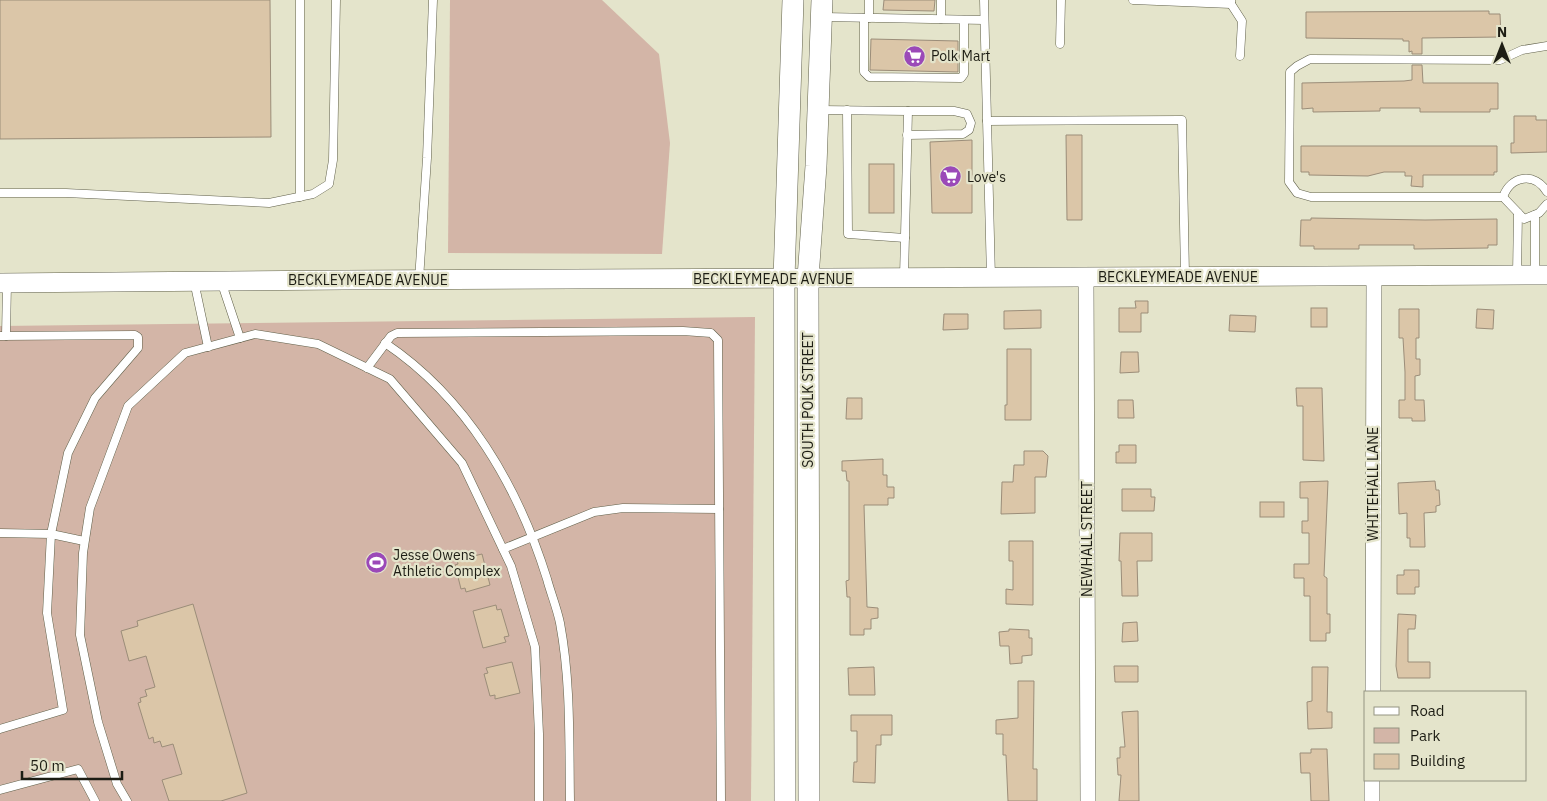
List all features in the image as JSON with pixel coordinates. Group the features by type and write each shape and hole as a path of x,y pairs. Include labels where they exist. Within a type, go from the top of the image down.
{"main road":[{"name":"SOUTH POLK STREET","path":"784,801 784,279 793,0"},
{"name":"SOUTH POLK STREET","path":"809,801 808,278 822,9"},
{"path":"784,662 808,661"}],"street":[{"name":"BECKLEYMEADE AVENUE","path":"3,283 1533,275"},
{"name":"WHITEHALL LANE","path":"1372,691 1374,276"},
{"name":"NEWHALL STREET","path":"1086,277 1088,801"},
{"path":"1372,781 1372,801"}],"lane":[{"path":"300,0 300,197"},
{"path":"0,193 66,193 269,203 314,194 329,184 333,160 336,0"},
{"path":"419,281 428,139 433,0"},
{"path":"869,0 866,18 864,72 869,77 961,78 964,74 964,20"},
{"path":"941,0 941,19"},
{"path":"984,0 991,278"},
{"path":"1060,44 1061,0"},
{"path":"1132,0 1231,2 1242,21 1240,56"},
{"path":"822,9 866,18 898,14 930,15 941,19 984,20"},
{"path":"1547,46 1522,50 1500,60 1310,59 1290,72 1289,182 1297,193 1311,197 1503,196 1524,219 1535,215 1547,204"},
{"path":"818,110 954,111 967,114 971,123 969,130 963,134 907,135"},
{"path":"847,110 848,234 905,238"},
{"path":"904,278 908,111"},
{"path":"987,121 1182,120 1185,277"},
{"path":"1503,196 1510,184 1524,178 1538,182 1547,192"},
{"path":"1518,213 1533,275"},
{"path":"1533,275 1535,215"},
{"path":"194,281 208,347"},
{"path":"221,281 240,338"},
{"path":"0,729 63,710 47,613 51,534 68,453 95,398 138,348 138,337 135,335 3,336 3,283"},
{"path":"366,368 391,336 397,333 664,331 711,333 718,340 721,801"},
{"path":"127,801 117,784 98,722 80,635 84,541 90,508 128,406 186,353 255,334 318,344 390,379 462,462 511,566 535,647 540,734 539,801"},
{"path":"385,343 414,362 451,398 495,459 534,536 560,621 568,689 570,801"},
{"path":"503,549 594,512 623,508 719,509"},
{"path":"0,532 51,534 84,541"},
{"path":"0,790 78,769 95,801"}],"green space":[{"path":"450,0 602,0 659,54 670,143 662,254 448,253"},
{"name":"Jesse Owens Athletic Complex","path":"755,317 751,801 0,801 0,326"}],"building":[{"path":"0,0 270,0 271,137 0,139"},
{"path":"884,0 935,0 934,11 883,10"},
{"path":"1489,11 1489,14 1500,14 1501,37 1422,38 1422,54 1412,54 1412,51 1409,52 1409,41 1403,41 1403,39 1306,38 1306,12"},
{"name":"Polk Mart","path":"871,39 958,41 958,72 870,70"},
{"path":"1412,65 1422,65 1423,83 1498,83 1498,109 1490,109 1490,112 1420,112 1420,108 1380,108 1380,111 1313,112 1313,108 1302,109 1302,83 1412,80"},
{"path":"1514,116 1536,116 1536,120 1547,120 1547,152 1511,153 1511,143 1514,143"},
{"path":"1066,135 1082,135 1082,220 1067,220"},
{"name":"Love's","path":"972,140 972,213 932,213 930,142"},
{"path":"1301,146 1497,146 1497,172 1494,172 1494,175 1423,175 1423,187 1411,186 1412,176 1405,176 1405,172 1384,172 1368,176 1309,175 1309,172 1301,172"},
{"path":"869,164 894,164 894,213 869,213"},
{"path":"1311,218 1497,219 1497,245 1488,245 1488,248 1414,249 1414,245 1359,245 1359,249 1314,249 1314,246 1300,246 1301,220 1311,220"},
{"path":"1135,301 1148,301 1148,313 1141,313 1141,332 1119,332 1119,308 1136,308"},
{"path":"1311,308 1327,308 1327,327 1311,327"},
{"path":"1399,309 1419,309 1419,338 1416,338 1416,359 1420,359 1420,375 1415,376 1415,400 1424,400 1425,421 1399,418 1399,400 1405,400 1405,372 1403,338 1399,338"},
{"path":"1477,309 1494,310 1493,329 1476,328"},
{"path":"1041,310 1041,328 1004,329 1004,311"},
{"path":"944,314 968,314 968,329 943,330"},
{"path":"1230,315 1256,316 1255,332 1229,331"},
{"path":"1007,349 1031,349 1031,420 1005,420 1005,405 1007,405"},
{"path":"1121,352 1138,352 1139,372 1120,373"},
{"path":"1296,388 1322,388 1324,461 1303,460 1303,406 1297,406"},
{"path":"847,398 862,398 862,419 846,419"},
{"path":"1118,400 1133,400 1134,418 1118,418"},
{"path":"1119,445 1136,445 1136,463 1116,463 1116,452 1119,452"},
{"path":"1024,451 1043,451 1048,456 1046,477 1035,477 1035,513 1001,514 1002,482 1013,482 1014,465 1024,465"},
{"path":"883,459 883,475 887,475 887,487 894,487 894,498 888,498 888,505 864,505 867,607 878,608 878,618 871,619 871,629 864,629 864,635 850,635 850,597 847,597 846,581 849,580 849,481 847,481 846,471 842,471 842,461"},
{"path":"1328,481 1324,576 1327,578 1327,614 1330,614 1330,633 1326,633 1326,641 1310,641 1310,596 1304,596 1304,578 1294,578 1294,564 1309,564 1309,533 1302,533 1302,521 1308,521 1308,498 1300,498 1300,482"},
{"path":"1435,481 1436,490 1439,490 1440,505 1436,506 1436,512 1424,513 1425,547 1410,547 1410,538 1407,538 1407,513 1399,514 1398,483"},
{"path":"1122,489 1151,489 1151,497 1155,497 1154,511 1122,511"},
{"path":"1260,502 1284,502 1284,517 1260,517"},
{"path":"1120,533 1152,533 1152,561 1137,561 1138,596 1122,596 1121,561 1119,561"},
{"path":"1009,541 1033,541 1033,605 1006,604 1006,589 1013,590 1013,561 1009,561"},
{"path":"482,554 490,585 466,592 465,588 461,589 455,565 458,564 457,560"},
{"path":"1404,570 1419,570 1419,587 1415,587 1415,594 1397,594 1397,575 1404,575"},
{"path":"193,604 247,793 221,801 169,801 162,780 182,774 173,744 162,747 160,741 154,743 153,737 149,739 138,703 141,702 140,698 147,696 145,690 155,687 146,656 129,661 121,631 138,626 137,621"},
{"path":"496,605 497,610 501,609 509,636 504,637 506,642 483,648 473,611"},
{"path":"1398,614 1416,615 1415,629 1408,629 1408,662 1430,662 1430,678 1398,678 1396,666"},
{"path":"1137,622 1138,641 1122,642 1123,623"},
{"path":"1009,629 1029,630 1029,638 1032,638 1032,655 1022,656 1022,663 1010,664 1009,646 1000,646 999,632 1009,631"},
{"path":"512,662 520,693 495,699 495,695 490,696 484,674 488,673 486,668"},
{"path":"1114,666 1138,666 1138,682 1115,682"},
{"path":"874,667 875,695 849,695 848,668"},
{"path":"1312,667 1328,667 1327,712 1332,712 1332,728 1308,729 1307,702 1312,701"},
{"path":"1018,681 1034,681 1033,769 1037,769 1037,801 1008,801 1006,755 1003,755 1003,734 996,734 996,720 1018,718"},
{"path":"1138,711 1139,801 1119,801 1121,775 1118,775 1117,758 1120,758 1120,747 1125,747 1122,712"},
{"path":"851,715 892,715 892,735 881,735 881,745 876,745 875,783 853,782 854,762 857,762 857,731 851,731"},
{"path":"1311,749 1327,749 1329,801 1311,801 1310,773 1301,773 1300,753 1311,753"}],"place":[{"name":"Polk Mart","path":"915,56"},
{"name":"Love's","path":"951,177"},
{"name":"Jesse Owens Athletic Complex","path":"377,563"}]}
